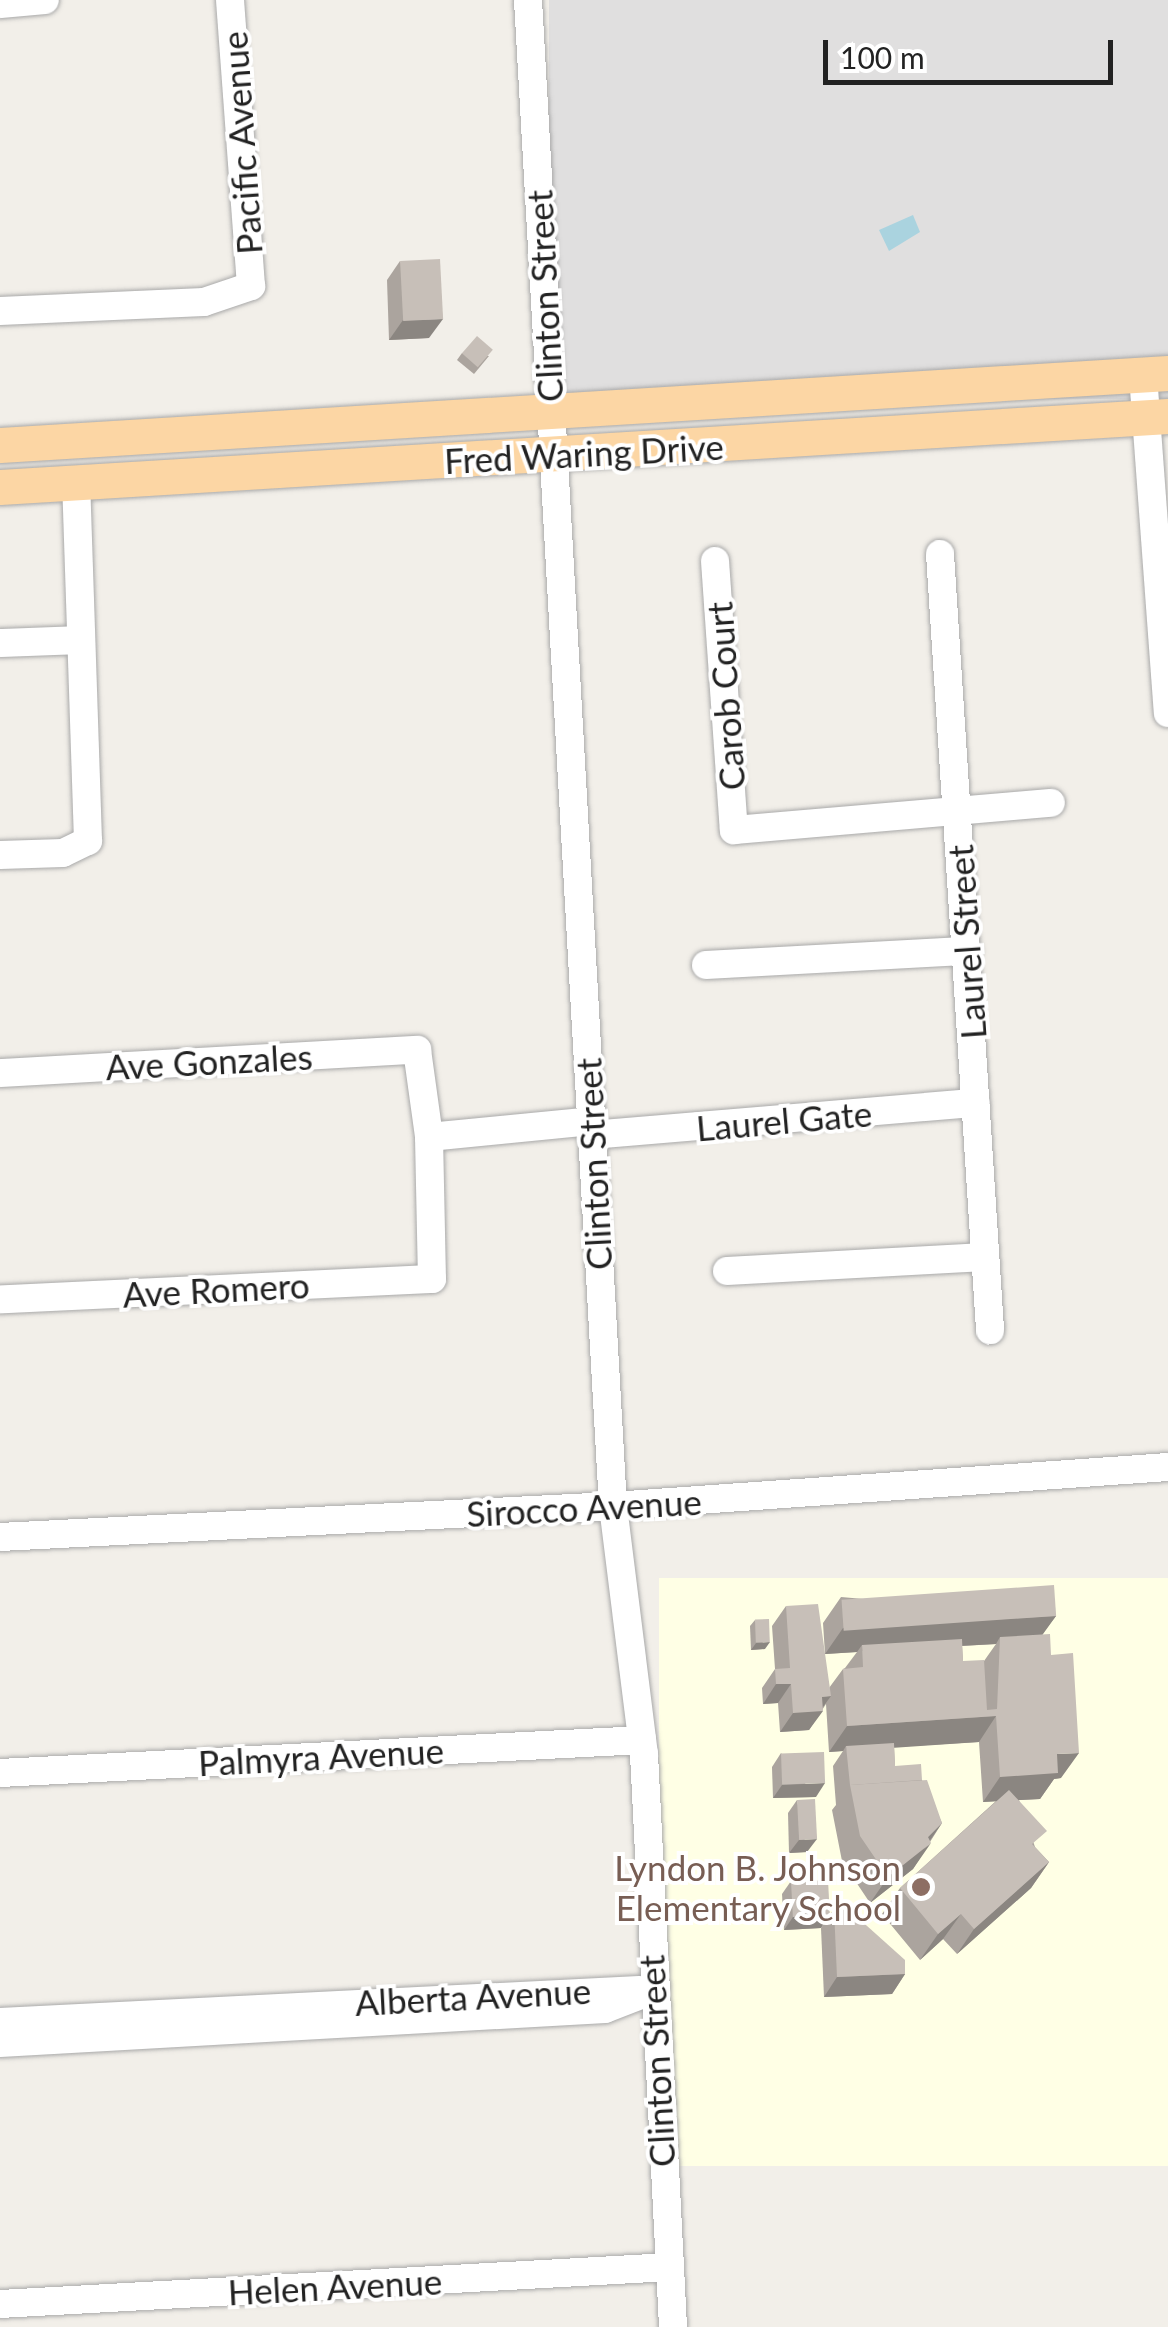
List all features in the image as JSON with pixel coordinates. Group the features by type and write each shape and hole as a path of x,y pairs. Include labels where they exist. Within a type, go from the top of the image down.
{"main road":[{"name":"Fred Waring Drive","path":"0,445 550,415 1155,374"},
{"name":"Fred Waring Drive","path":"0,487 1156,417"}],"street":[{"path":"0,4 45,0"},
{"name":"Pacific Avenue","path":"0,309 204,302 252,286 230,0"},
{"name":"Clinton Street","path":"528,0 613,1506 642,1740 651,1991 673,2327"},
{"path":"1155,374 1168,713"},
{"path":"0,855 63,853 88,841 76,483"},
{"name":"Laurel Street","path":"940,554 990,1330"},
{"name":"Carob Court","path":"715,561 734,830 956,811"},
{"path":"0,643 81,640"},
{"path":"956,811 1050,803"},
{"path":"706,965 968,950"},
{"name":"Ave Gonzales","path":"0,1072 418,1050 429,1137"},
{"name":"Laurel Gate","path":"429,1137 976,1103"},
{"name":"Ave Romero","path":"0,1299 432,1279 429,1137"},
{"path":"726,1271 986,1256"},
{"name":"Sirocco Avenue","path":"0,1537 613,1506 1168,1466"},
{"name":"Palmyra Avenue","path":"0,1772 642,1740"},
{"name":"Alberta Avenue","path":"0,2022 651,1991"},
{"name":"Alberta Avenue","path":"0,2043 605,2009 651,1991"},
{"name":"Helen Avenue","path":"0,2304 670,2267"}],"shaded area":[{"path":"549,0 1168,0 1168,399 549,399"},
{"name":"Lyndon B. Johnson Elementary School","path":"659,1578 1168,1578 1168,2166 659,2166"}],"water":[{"path":"913,215 920,232 889,251 879,230"}],"building":[{"path":"440,259 443,319 403,321 400,261"},
{"path":"477,336 493,350 478,367 462,353"},
{"path":"1054,1585 1056,1616 844,1631 842,1600"},
{"path":"818,1604 831,1696 822,1697 823,1711 793,1713 791,1684 776,1684 775,1669 790,1668 786,1606"},
{"path":"755,1619 769,1619 770,1642 756,1642"},
{"path":"1050,1634 1051,1655 1073,1653 1079,1753 1057,1754 1058,1773 1000,1777 996,1716 847,1726 843,1669 863,1667 862,1645 962,1639 963,1661 984,1660 987,1710 997,1709 1000,1637"},
{"path":"894,1743 895,1766 921,1764 922,1780 850,1785 846,1746"},
{"path":"824,1752 825,1783 782,1784 781,1754"},
{"path":"927,1780 942,1823 928,1837 931,1843 888,1877 860,1836 850,1785"},
{"path":"1009,1790 1047,1831 1032,1844 1049,1862 974,1929 961,1914 938,1934 900,1888"},
{"path":"815,1799 817,1839 799,1840 797,1800"},
{"path":"828,1880 830,1915 793,1917 791,1882"},
{"path":"847,1908 905,1960 905,1974 837,1977 834,1909"}],"place":[{"name":"Lyndon B. Johnson Elementary School","path":"921,1887"}]}
